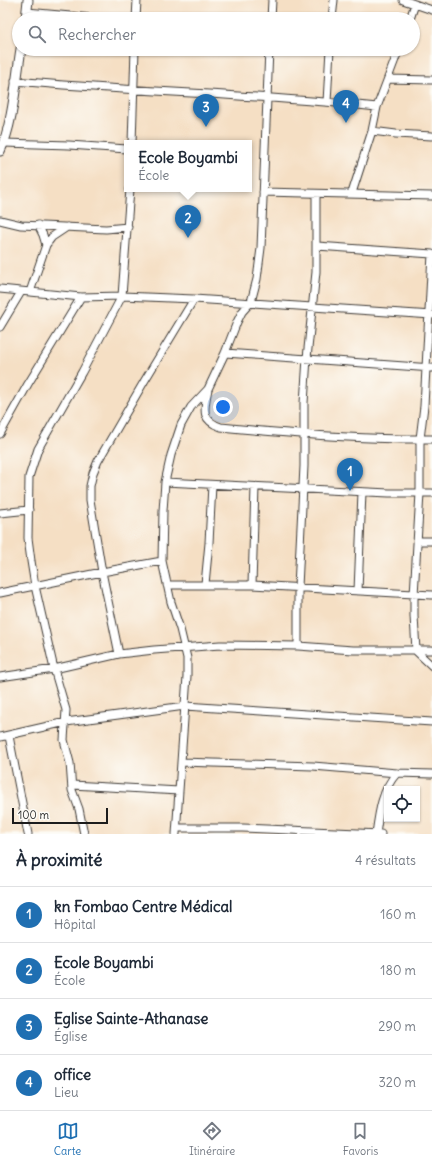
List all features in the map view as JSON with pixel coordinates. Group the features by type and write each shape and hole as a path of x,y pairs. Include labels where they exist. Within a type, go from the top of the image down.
{"street":[{"path":"26,12 28,0"},
{"path":"136,12 137,0"},
{"path":"271,12 272,0"},
{"path":"333,12 334,0"},
{"path":"410,2 432,10"},
{"path":"20,56 13,101 2,147 69,145 124,149"},
{"path":"132,140 135,56"},
{"path":"269,56 261,248 257,279 251,302 242,312 237,322 225,353 208,389 191,407 181,425 171,455 165,482 162,562 171,602 180,629 186,658 187,676 176,831 243,828 381,834"},
{"path":"327,102 330,56"},
{"path":"352,193 372,131 377,107 396,56"},
{"path":"388,79 432,80"},
{"path":"15,81 135,90 267,97 377,107"},
{"path":"372,131 432,136"},
{"path":"84,834 79,810 72,790 70,762 64,740 66,710 54,669 35,586 28,542 29,477 36,455 122,296 130,192"},
{"path":"263,192 432,196"},
{"path":"298,646 298,587 303,489 306,358 313,306 317,246 316,194"},
{"path":"0,220 10,223 67,227 106,229 128,227"},
{"path":"38,225 46,245"},
{"path":"30,292 46,245 52,237 67,227"},
{"path":"317,246 432,254 429,368 420,439 420,493 414,594 416,651 432,666"},
{"path":"0,289 81,297 122,296 194,299 431,315"},
{"path":"0,327 21,292"},
{"path":"0,434 28,384 81,297"},
{"path":"119,654 102,572 90,500 90,486 93,473 98,462 141,386 194,299"},
{"path":"225,353 429,368"},
{"path":"208,389 205,413 207,420 220,427 304,434 432,439"},
{"path":"165,482 362,492 432,493"},
{"path":"205,584 210,543 212,485"},
{"path":"252,585 255,487"},
{"path":"358,591 362,492"},
{"path":"0,513 29,510"},
{"path":"418,541 432,541"},
{"path":"0,593 102,572 162,562"},
{"path":"167,585 252,585 432,595"},
{"path":"0,677 54,669 119,654 220,645 298,646 353,650 432,650"},
{"path":"0,738 66,722 185,706 432,722"},
{"path":"9,736 28,834"},
{"path":"181,762 313,766 397,773 432,774"},
{"path":"376,834 382,803 392,779 397,773"},
{"path":"72,785 179,791"}],"place":[{"name":"office","path":"346,123"},
{"name":"Eglise Sainte-Athanase","path":"206,127"},
{"name":"Ecole Boyambi","path":"188,238"},
{"name":"kn Fombao Centre Médical","path":"350,491"}]}
